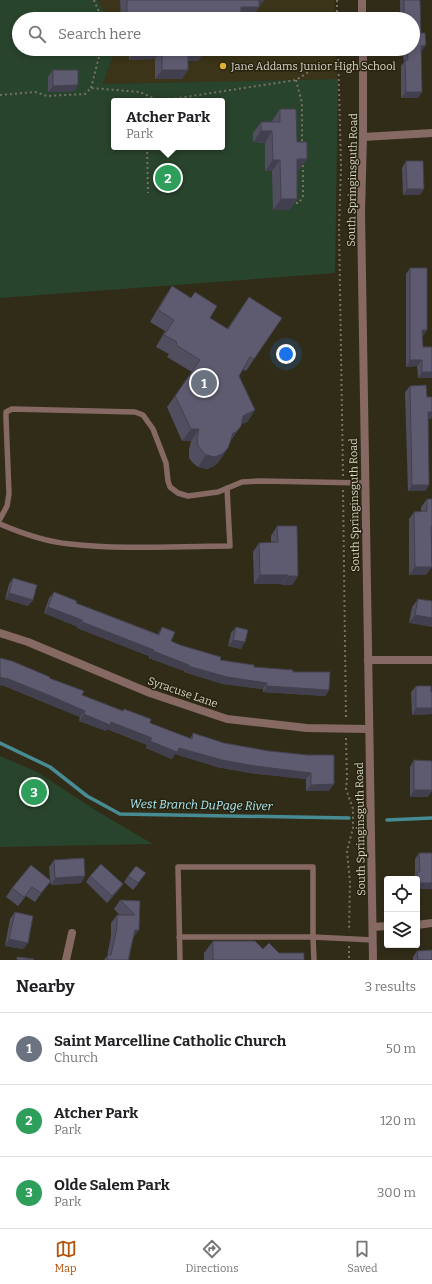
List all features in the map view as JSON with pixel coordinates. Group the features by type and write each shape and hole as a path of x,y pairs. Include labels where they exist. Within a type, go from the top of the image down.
{"street":[{"path":"362,0 362,12"},
{"name":"South Springinsguth Road","path":"363,56 361,212 373,960"},
{"path":"363,137 432,133"},
{"name":"Syracuse Lane","path":"0,632 28,642 150,693 227,719 282,727 369,729"},
{"path":"368,660 432,660"},
{"path":"420,924 432,923"},
{"path":"373,927 384,926"},
{"path":"66,960 72,933"}],"lane":[{"path":"0,519 7,506 9,494 6,412 12,409 135,412 143,414 153,429 166,463 170,486 178,493 188,496 218,492 242,482 365,483"},
{"path":"0,524 19,533 69,544 108,546 230,546 227,488"},
{"path":"180,960 178,867 313,867 314,960"},
{"path":"179,937 313,937 373,940"}],"path":[{"path":"94,0 99,12"},
{"path":"337,0 337,12"},
{"path":"0,95 35,92 47,96 85,94 92,88 99,56"},
{"path":"338,56 341,167 339,227 346,789 353,809 354,828 347,851 350,882 349,960"},
{"path":"179,98 296,80 315,68"},
{"path":"296,80 302,103 302,149"},
{"path":"92,88 140,92 152,98"},
{"path":"147,150 148,193"},
{"path":"291,203 299,203 304,196 303,157"}],"shaded area":[{"path":"98,0 334,0 335,12 104,12"},
{"name":"Jane Addams Junior High School","path":"113,56 336,56 337,79 103,84"}],"green space":[{"path":"0,0 98,0 104,12 12,12 12,56 113,56 103,84 338,79 335,273 0,298"},
{"path":"0,756 37,772 100,813 153,844 0,847"}],"building":[{"path":"127,0 259,0 259,7 241,7 241,12 127,12"},
{"path":"404,0 420,0 421,33 425,33 426,45 421,46 422,92 406,92 405,60 408,60 408,56 420,56 420,12 404,12"},
{"path":"162,56 188,56 188,70 162,70"},
{"path":"53,70 78,70 78,85 53,86"},
{"path":"280,109 296,109 297,142 307,142 307,159 297,159 297,199 281,199 280,160 273,160 272,131 261,131 261,122 280,122"},
{"path":"406,161 423,161 424,189 407,189"},
{"path":"410,268 427,268 427,330 422,330 423,347 432,347 432,372 422,372 422,360 410,360"},
{"path":"172,286 191,298 195,292 217,306 210,318 228,329 249,297 282,318 254,359 250,357 239,376 255,410 243,416 241,426 236,432 233,433 228,448 222,454 215,457 206,455 198,446 197,438 199,429 191,429 175,396 200,360 176,345 177,342 164,335 174,320 158,310"},
{"path":"426,385 427,397 432,397 432,412 428,412 429,485 412,485 410,386"},
{"path":"427,499 432,499 432,567 415,567 414,512 427,511"},
{"path":"277,526 297,526 298,576 260,575 259,543 278,542"},
{"path":"13,578 37,585 33,600 9,593"},
{"path":"54,592 77,601 76,603 159,635 162,627 175,632 171,641 221,657 220,660 254,665 254,667 293,670 293,672 330,672 329,690 267,686 267,683 227,677 188,666 189,665 153,651 154,650 48,607"},
{"path":"418,599 432,601 432,618 415,615"},
{"path":"236,627 248,630 245,642 233,640"},
{"path":"0,658 12,661 50,677 49,678 84,691 82,695 123,711 124,709 151,719 150,723 192,739 193,733 224,743 269,751 307,755 334,755 334,784 311,785 311,773 222,760 179,748 177,752 150,741 152,738 111,722 110,725 84,714 85,711 51,696 0,677"},
{"path":"416,686 431,686 432,708 416,708"},
{"path":"414,760 432,761 432,790 414,790"},
{"path":"419,853 432,853 432,883 420,883 420,876 417,876 417,872 420,872"},
{"path":"84,858 85,876 55,878 54,860"},
{"path":"101,864 123,884 112,896 90,876"},
{"path":"31,865 51,881 41,893 32,887 24,897 12,888"},
{"path":"136,866 146,873 138,883 128,876"},
{"path":"120,900 140,901 139,930 135,930 128,960 107,960 108,955 111,955 117,928 117,915 135,915"},
{"path":"15,912 33,916 28,943 9,939"},
{"path":"213,941 255,941 263,949 269,943 279,953 304,953 304,960 213,960"},
{"path":"432,950 432,960 418,960 417,951"},
{"path":"17,957 34,959 17,960"}],"waterway":[{"name":"West Branch DuPage River","path":"0,743 50,767 87,796 120,814 349,818"},
{"name":"West Branch DuPage River","path":"387,820 432,818"}],"place":[{"name":"Jane Addams Junior High School","path":"223,66"},
{"name":"Atcher Park","path":"168,178"},
{"name":"Saint Marcelline Catholic Church","path":"204,383"},
{"name":"Olde Salem Park","path":"34,792"}]}
